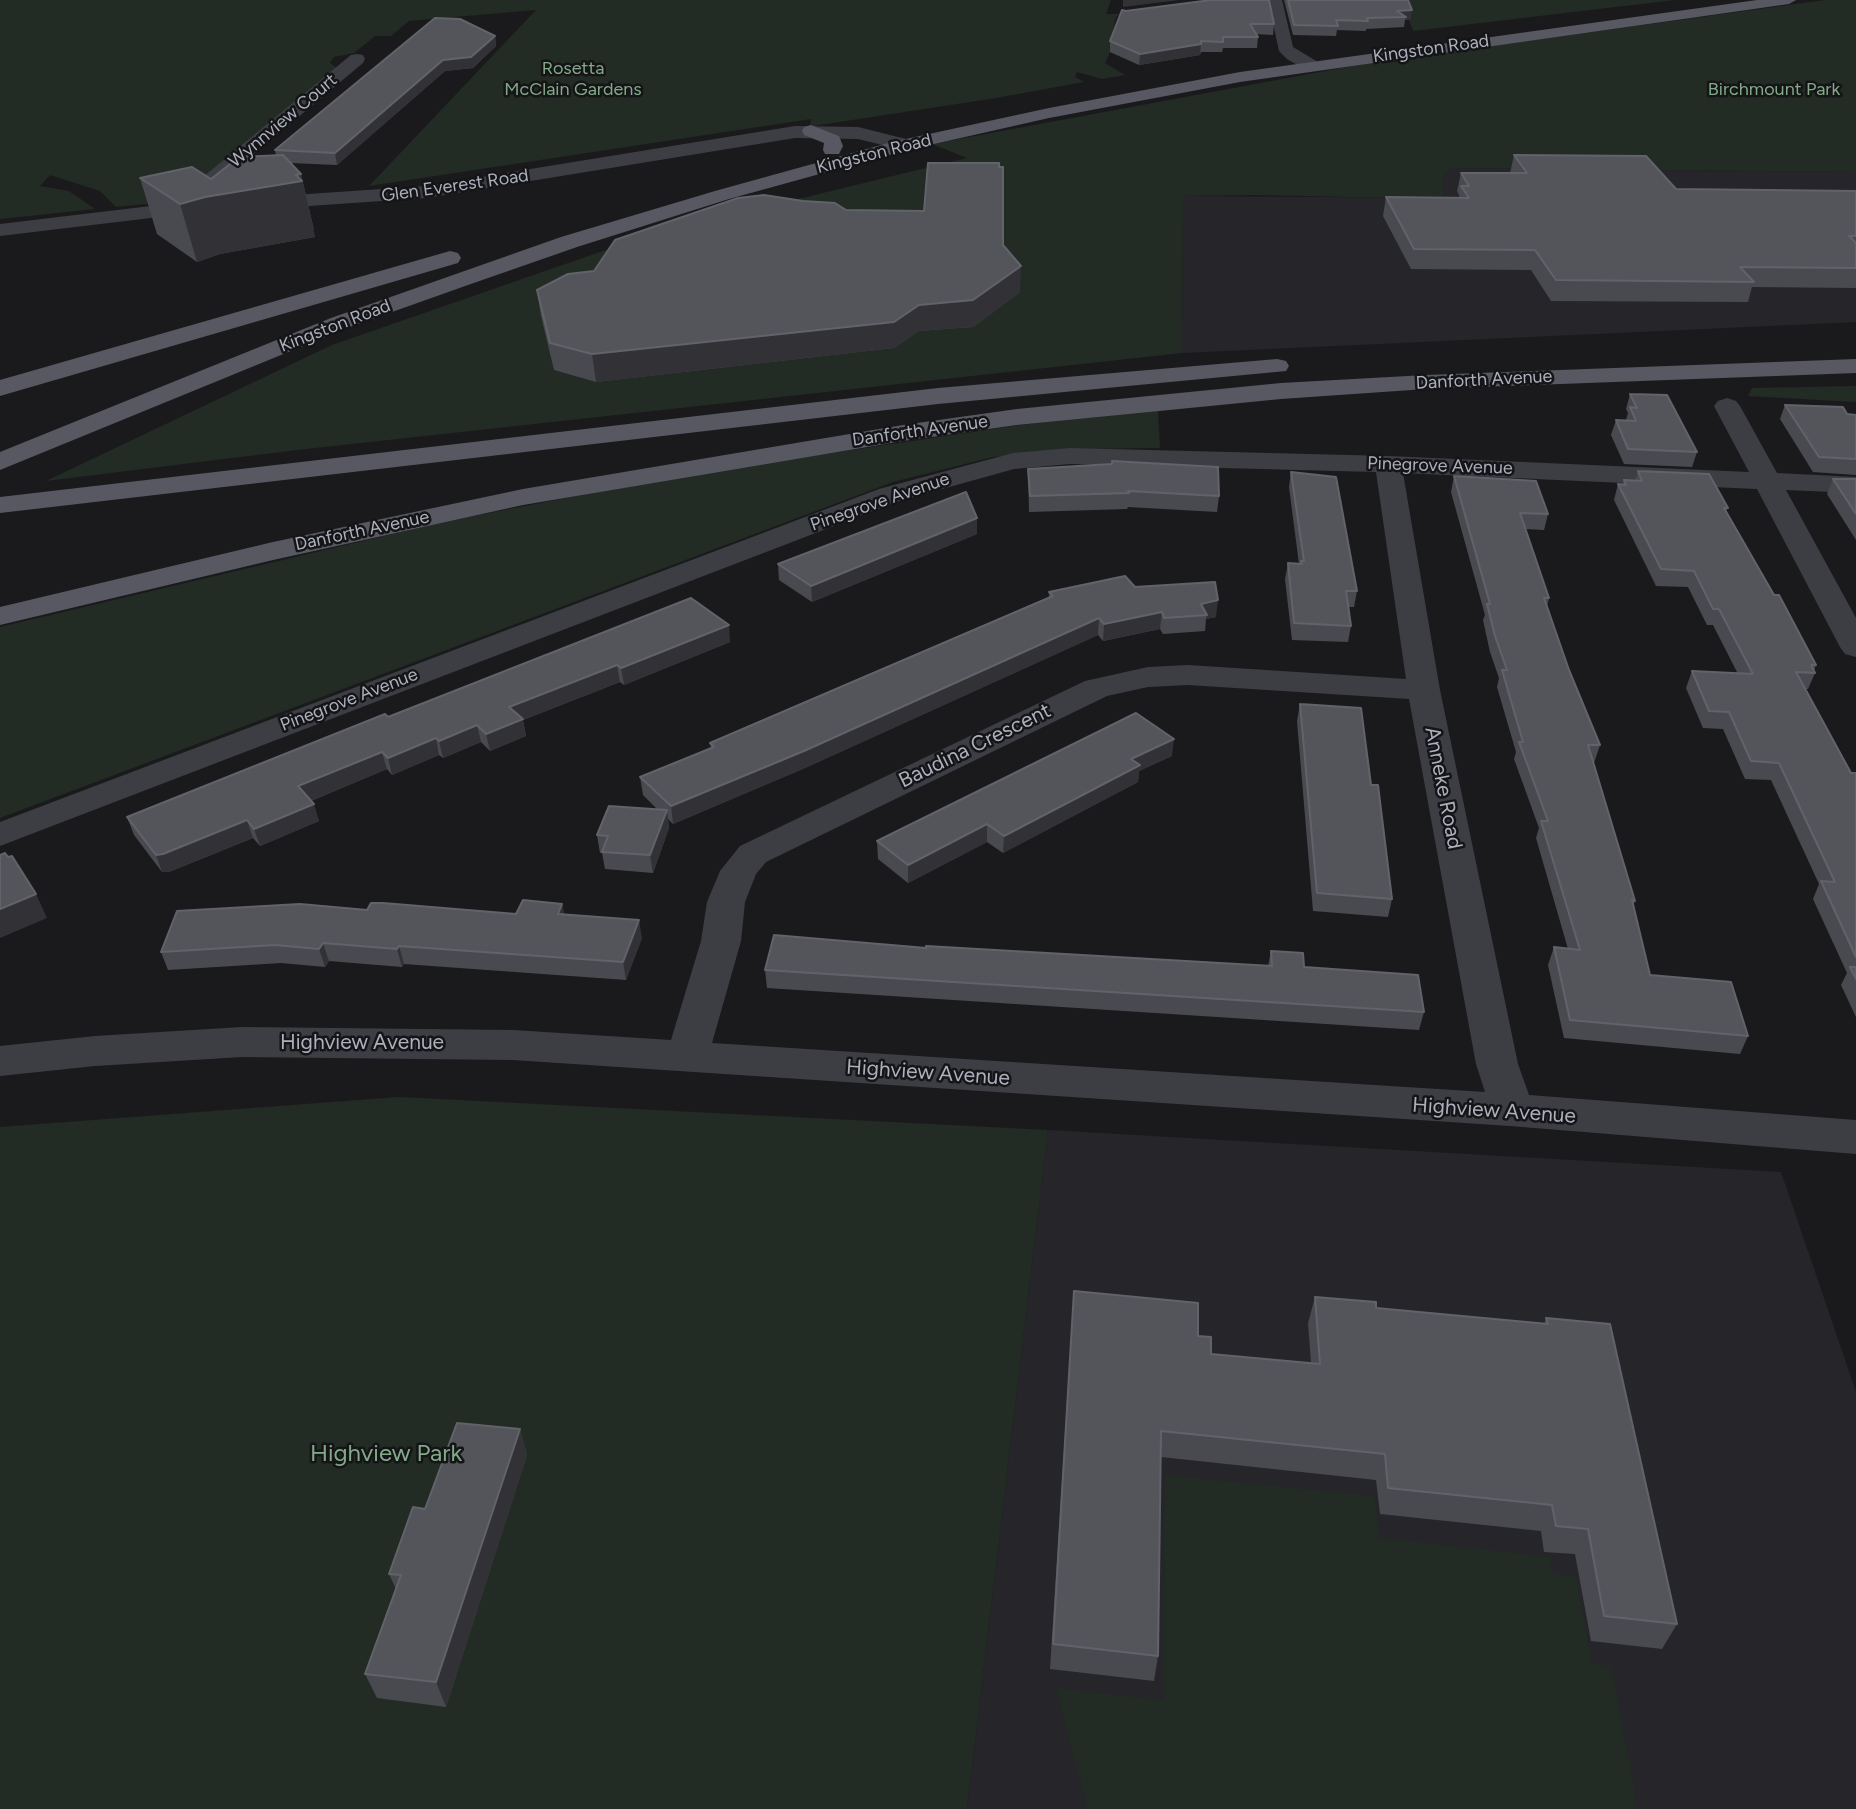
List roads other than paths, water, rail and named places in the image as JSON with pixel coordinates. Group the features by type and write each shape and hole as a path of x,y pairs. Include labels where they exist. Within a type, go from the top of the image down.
{"main road":[{"name":"Kingston Road","path":"496,245 832,150 1105,88 1293,56 1733,0"},
{"name":"Kingston Road","path":"0,462 327,328 460,280 709,198 907,145 1134,96 1312,65 1789,0"},
{"path":"811,131 827,136 834,142 832,150"},
{"name":"Kingston Road","path":"0,388 470,253"},
{"name":"Danforth Avenue","path":"1422,358 1448,357"},
{"name":"Danforth Avenue","path":"0,505 938,396 1303,364"},
{"name":"Danforth Avenue","path":"0,616 273,551 523,497 763,454 954,426 1294,391 1426,382 1856,366"}],"street":[{"path":"1275,0 1282,44 1293,56 1312,65"},
{"name":"Wynnview Court","path":"176,209 357,59"},
{"name":"Glen Everest Road","path":"0,230 176,209 426,191 811,131 842,131 907,145"},
{"path":"1727,406 1856,647"},
{"name":"Pinegrove Avenue","path":"0,835 888,495 1013,461 1070,456 1388,464 1856,485"},
{"name":"Anneke Road","path":"1388,464 1424,690 1497,1064 1504,1080 1510,1110"},
{"name":"Baudina Crescent","path":"687,1057 721,941 726,902 739,871 753,854 1097,688 1149,677 1188,675 1424,690"},
{"name":"Highview Avenue","path":"0,1061 95,1051 255,1042 513,1045 1510,1110 1856,1137"}],"park label":[{"name":"Rosetta McClain Gardens","path":"573,79"},
{"name":"Birchmount Park","path":"1774,90"},
{"name":"Highview Park","path":"386,1454"}]}
